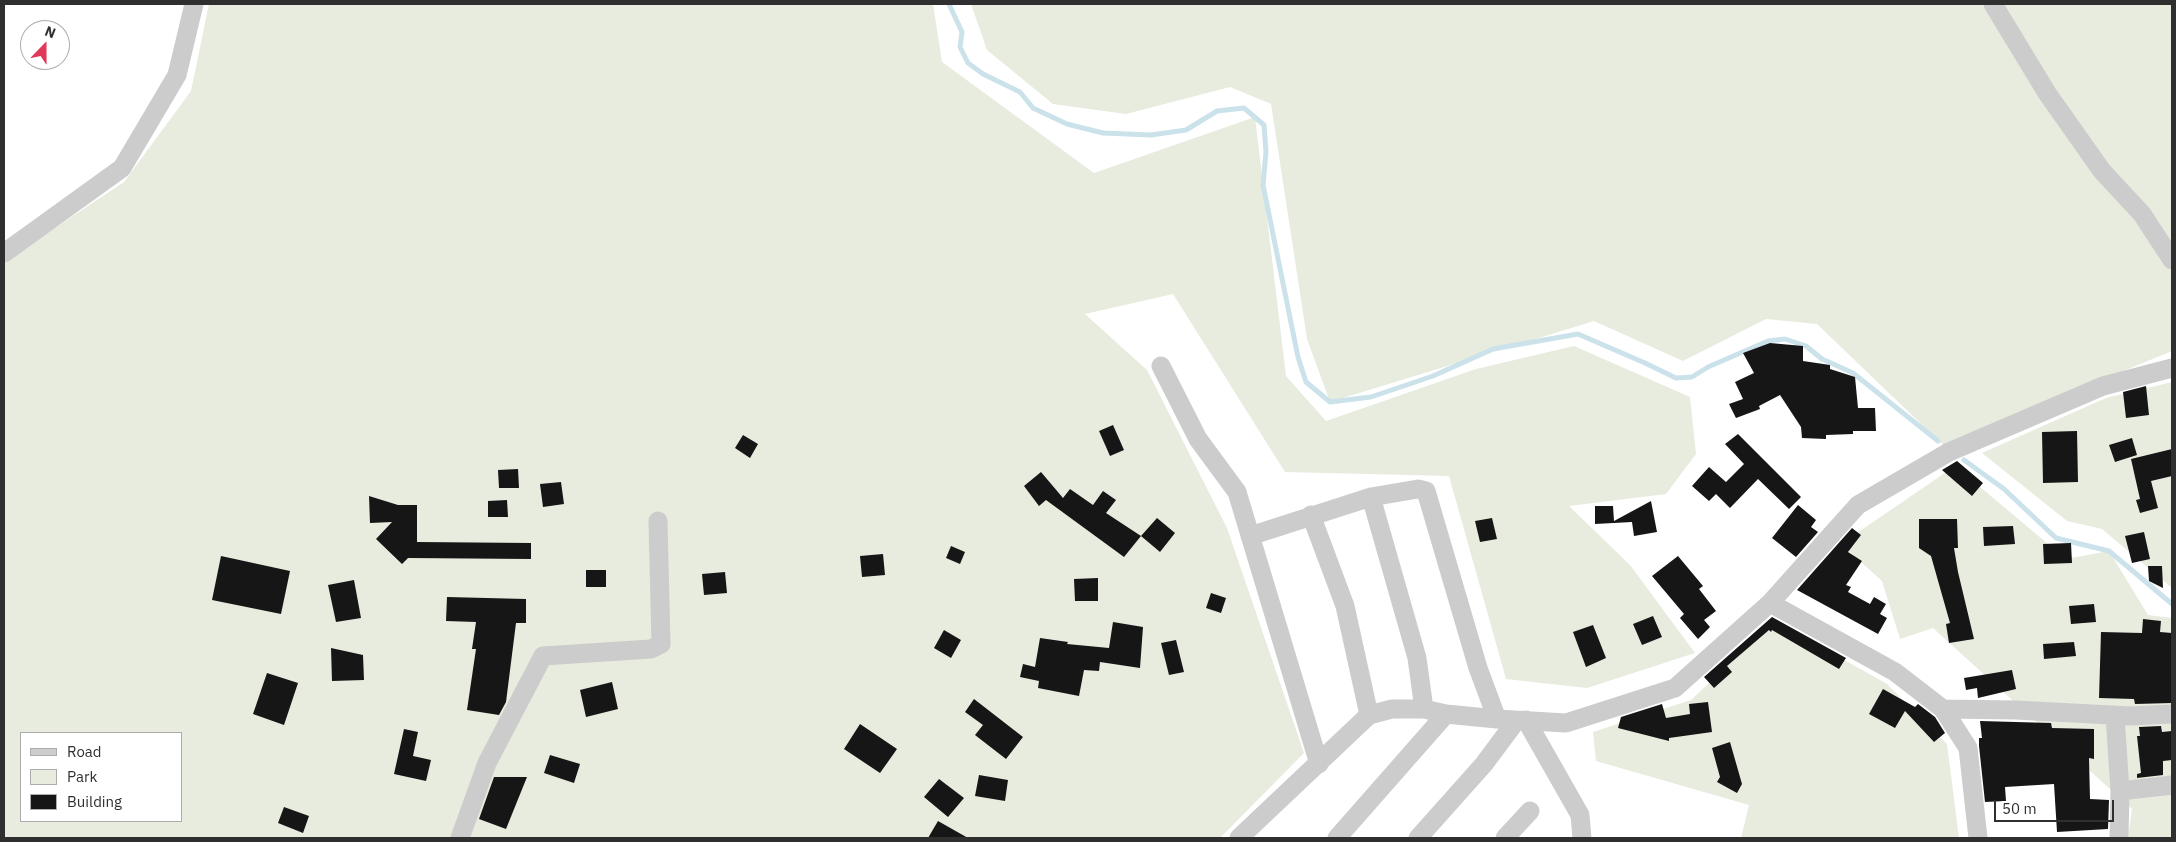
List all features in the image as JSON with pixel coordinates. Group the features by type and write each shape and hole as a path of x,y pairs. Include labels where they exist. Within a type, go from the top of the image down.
{"street":[{"path":"4,253 122,168 177,75 194,4"},
{"path":"1993,4 2047,93 2102,171 2142,214 2172,260"},
{"path":"1161,366 1198,439 1237,492 1319,764"},
{"path":"1245,836 1369,715 1392,709 1424,709 1446,714 1566,723 1675,688 1770,603 1858,505 1949,452 2103,386 2172,368"},
{"path":"1250,536 1371,497 1418,490 1426,492 1478,668 1497,719"},
{"path":"1371,497 1417,658 1424,709"},
{"path":"1311,516 1345,606 1369,715"},
{"path":"460,838 487,762 544,656 651,649 661,644 658,521"},
{"path":"1770,603 1895,672 1943,709 1968,748 1978,838"},
{"path":"1943,709 2016,710 2116,716 2172,714"},
{"path":"1337,838 1446,714"},
{"path":"2116,716 2120,791 2119,838"},
{"path":"1418,838 1521,721"},
{"path":"1521,721 1580,815 1582,838"},
{"path":"2120,791 2172,785"},
{"path":"1505,838 1530,811"}],"green space":[{"path":"209,4 933,4 942,62 1094,173 1255,117 1286,376 1326,421 1476,369 1574,346 1690,397 1696,454 1666,494 1569,506 1630,565 1695,653 1587,688 1506,679 1449,476 1285,472 1173,294 1085,314 1147,370 1227,528 1304,753 1220,838 4,838 4,262 124,182 191,91"},
{"path":"971,4 2172,4 2172,351 1943,445 1817,324 1766,319 1683,361 1594,321 1330,402 1307,339 1271,104 1230,87 1126,114 1053,104 987,50"},
{"path":"2172,382 2172,588 2102,529 2067,521 1982,453 2106,398"},
{"path":"1955,466 2066,559 2109,551 2148,615 2172,618 2172,838 2128,838 2132,809 1933,628 1900,639 1882,581 1841,544"},
{"path":"1775,621 1887,684 1947,744 1959,838 1741,838 1749,805 1596,761 1593,732 1691,700"}],"building":[{"path":"1770,343 1803,346 1803,361 1830,365 1830,369 1855,377 1858,408 1875,408 1876,431 1853,431 1853,434 1826,435 1826,439 1802,438 1801,427 1780,395 1759,406 1760,409 1736,418 1729,404 1743,399 1735,382 1754,373 1743,353"},
{"path":"2146,386 2149,415 2126,418 2123,392"},
{"path":"1113,425 1124,450 1110,456 1099,431"},
{"path":"2077,431 2078,482 2043,483 2042,432"},
{"path":"1738,434 1801,497 1789,509 1758,479 1730,508 1716,494 1709,501 1692,486 1709,467 1726,482 1744,464 1725,444"},
{"path":"743,435 758,444 750,458 735,448"},
{"path":"2132,438 2137,455 2115,462 2109,445"},
{"path":"2172,449 2172,476 2151,481 2158,508 2140,513 2136,500 2140,499 2131,459"},
{"path":"1957,461 1983,483 1972,496 1942,470"},
{"path":"518,469 519,488 499,488 498,470"},
{"path":"1041,472 1063,498 1070,489 1093,505 1103,491 1116,500 1106,513 1141,536 1124,557 1046,500 1039,506 1024,486"},
{"path":"561,482 564,504 543,507 540,484"},
{"path":"369,496 398,505 417,505 417,542 531,543 531,559 408,558 402,564 376,539 392,522 370,523"},
{"path":"507,500 508,517 488,517 488,501"},
{"path":"1651,501 1657,532 1634,536 1632,522 1595,524 1595,506 1613,506 1614,521"},
{"path":"1798,505 1816,520 1811,527 1818,532 1796,557 1772,538"},
{"path":"1157,518 1175,533 1160,552 1141,536"},
{"path":"1492,518 1497,539 1480,542 1475,521"},
{"path":"1919,519 1957,519 1958,548 1954,548 1974,639 1949,643 1946,624 1950,623 1931,556 1919,548"},
{"path":"2013,526 2015,544 1984,546 1983,527"},
{"path":"1852,528 1861,535 1848,552 1862,561 1846,585 1851,587 1848,592 1870,604 1874,597 1886,604 1880,614 1887,618 1878,634 1797,590"},
{"path":"2144,532 2150,559 2132,563 2125,536"},
{"path":"2071,543 2072,563 2044,564 2043,544"},
{"path":"951,546 965,552 960,564 946,558"},
{"path":"883,554 885,575 862,577 860,556"},
{"path":"221,556 290,571 281,614 212,600"},
{"path":"1678,556 1703,586 1699,589 1716,611 1704,620 1710,627 1698,639 1680,618 1684,614 1652,576"},
{"path":"2148,566 2162,566 2163,588 2149,581"},
{"path":"586,570 606,570 606,587 586,587"},
{"path":"725,572 727,593 704,595 702,574"},
{"path":"1098,578 1098,601 1075,601 1074,579"},
{"path":"354,580 361,618 336,622 328,585"},
{"path":"1211,593 1226,598 1221,613 1206,608"},
{"path":"447,597 526,599 526,623 516,623 506,702 499,715 467,710 476,649 472,649 476,622 446,621"},
{"path":"2094,604 2096,622 2071,624 2069,606"},
{"path":"1653,616 1662,637 1642,645 1633,624"},
{"path":"1772,617 1846,658 1839,669 1769,630 1727,666 1732,672 1714,688 1704,677"},
{"path":"2143,619 2161,621 2160,632 2172,633 2172,703 2135,704 2134,699 2099,698 2101,632 2142,633"},
{"path":"1113,622 1143,627 1140,668 1100,662 1099,671 1084,670 1079,696 1038,688 1039,681 1020,677 1023,664 1035,667 1040,638 1068,642 1067,644 1109,648"},
{"path":"1593,625 1606,658 1586,667 1573,632"},
{"path":"944,630 961,640 951,658 934,648"},
{"path":"1176,640 1184,672 1169,675 1161,643"},
{"path":"2074,642 2076,656 2044,659 2043,644"},
{"path":"331,648 363,655 364,680 332,681"},
{"path":"2012,670 2016,689 1978,698 1977,688 1966,690 1964,678"},
{"path":"267,673 298,683 284,725 253,714"},
{"path":"612,682 618,709 586,717 580,690"},
{"path":"1883,689 1915,707 1918,704 1935,717 1945,733 1934,742 1905,711 1895,728 1869,714"},
{"path":"974,699 1023,737 1006,759 975,735 983,725 965,712"},
{"path":"1708,702 1712,732 1669,738 1669,741 1618,728 1621,717 1662,704 1666,718 1690,714 1689,704"},
{"path":"1980,721 2051,723 2052,728 2094,729 2094,759 2089,758 2090,799 2109,800 2108,829 2057,832 2054,784 2005,787 2006,801 1985,802 1979,746 1979,738 1982,738"},
{"path":"860,724 897,749 880,773 844,749"},
{"path":"2161,726 2162,732 2172,731 2172,760 2163,761 2163,775 2137,778 2137,774 2141,773 2137,736 2140,736 2139,727"},
{"path":"404,729 418,732 413,756 431,760 426,781 394,774"},
{"path":"1730,742 1742,784 1737,793 1717,782 1720,777 1712,748"},
{"path":"550,755 580,764 574,783 544,773"},
{"path":"979,775 1008,780 1005,801 975,796"},
{"path":"494,777 527,777 506,829 479,819"},
{"path":"939,779 964,798 948,817 924,797"},
{"path":"284,807 309,816 303,833 278,823"},
{"path":"938,821 968,838 928,838"}],"waterway":[{"path":"949,4 962,32 960,47 968,63 983,74 1020,92 1033,108 1067,124 1103,133 1151,135 1186,130 1217,111 1244,108 1264,125 1266,152 1263,185 1298,357 1306,382 1330,402 1371,397 1433,376 1493,349 1578,334 1676,378 1692,377 1708,367 1768,341 1785,339 1806,346 1822,359 1853,373 1938,441"},
{"path":"1964,460 2004,489 2056,538 2109,551 2172,604"}]}
